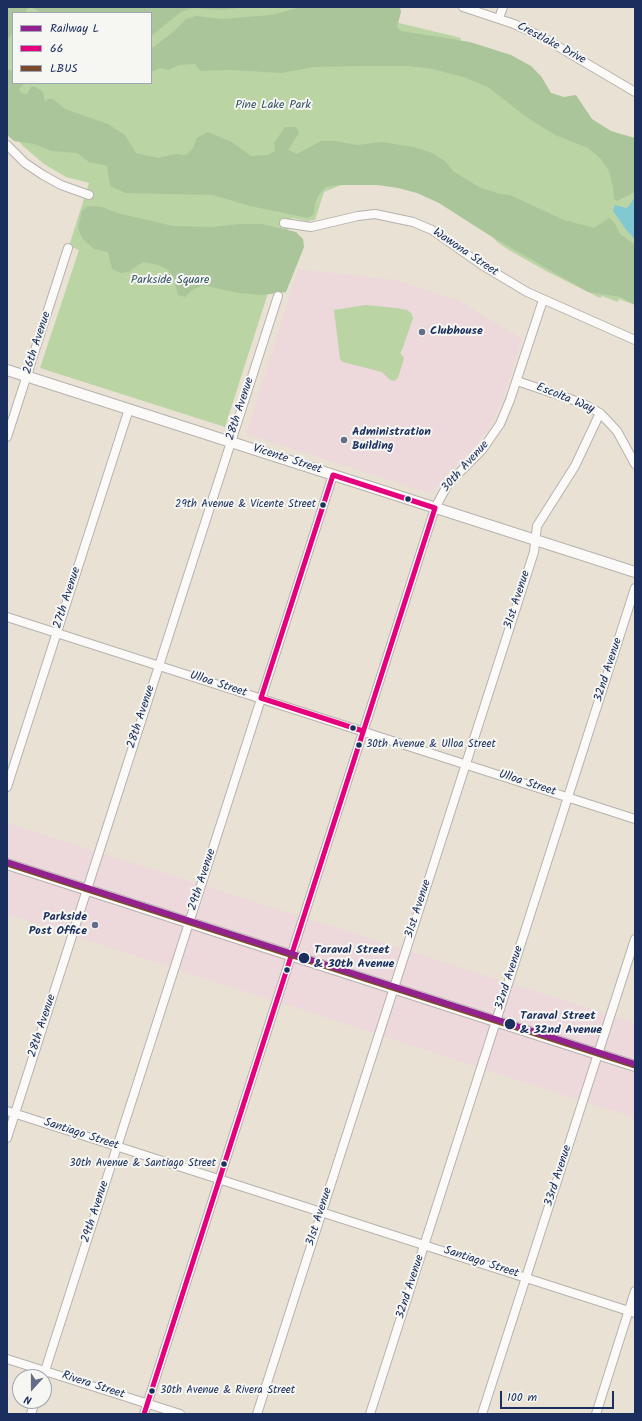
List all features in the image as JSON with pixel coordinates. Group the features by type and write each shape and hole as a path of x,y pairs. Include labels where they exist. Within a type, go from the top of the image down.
{"street":[{"name":"Crestlake Drive","path":"463,7 486,10 499,18 542,37 635,92"},
{"path":"499,18 503,7"},
{"path":"7,145 26,163 43,175 61,185 89,195"},
{"name":"Wawona Street","path":"284,223 311,227 367,214 387,216 414,222 432,230 494,273 543,300 635,340"},
{"name":"26th Avenue","path":"7,438 68,248"},
{"name":"28th Avenue","path":"7,1138 11,1112 87,890 278,296"},
{"name":"30th Avenue","path":"144,1414 435,508 448,484 477,457 496,431 507,408 517,381 543,300"},
{"name":"Vicente Street","path":"7,370 635,572"},
{"name":"Escolta Way","path":"517,381 578,402 600,413 617,431 635,464"},
{"name":"27th Avenue","path":"7,787 129,409"},
{"name":"31st Avenue","path":"257,1414 534,552 538,526 575,466 600,413"},
{"name":"29th Avenue","path":"46,1369 333,475"},
{"name":"32nd Avenue","path":"370,1414 635,588"},
{"name":"Ulloa Street","path":"7,617 635,818"},
{"path":"7,864 635,1066"},
{"name":"33rd Avenue","path":"482,1414 635,939"},
{"name":"Santiago Street","path":"11,1112 632,1312"},
{"path":"596,1414 632,1312 635,1291"},
{"name":"Rivera Street","path":"7,1359 32,1369"},
{"name":"Rivera Street","path":"52,1376 180,1414"}],"shaded area":[{"path":"298,269 395,280 459,301 522,339 502,402 490,427 473,449 449,472 433,492 427,492 246,434"},
{"path":"7,823 635,1023 635,1118 7,914"}],"green space":[{"name":"Pine Lake Park","path":"7,7 398,7 395,22 461,38 455,58 635,147 635,305 619,299 618,302 602,296 600,298 546,271 509,250 497,242 490,234 419,187 346,183 324,192 315,220 307,221 292,218 225,427 40,368 79,250 69,246 89,183 66,177 44,164 23,146 7,127"},
{"path":"7,7 31,7 27,9 26,12 12,12 12,34 7,41"},
{"path":"31,7 250,7 221,10 193,8 181,12 152,35 152,12 40,12"},
{"path":"301,7 400,7 401,12 397,27 401,31 470,42 511,55 531,66 541,76 551,93 564,97 576,95 592,119 611,131 635,138 635,192 617,201 614,199 609,171 601,159 588,148 555,135 525,116 488,87 466,78 433,69 408,66 314,67 282,73 231,70 200,71 195,64 179,65 169,70 160,68 152,72 152,48 173,32 186,19 196,16 222,19 271,15"},
{"path":"7,69 12,71 12,84 23,84 19,89 21,93 27,94 31,87 34,86 43,92 45,102 48,99 53,99 65,109 108,124 125,135 136,153 158,158 175,154 186,155 193,148 197,138 208,132 232,142 251,156 268,155 275,151 274,143 285,127 296,127 299,133 288,150 297,154 321,141 335,141 357,145 382,142 414,147 432,153 445,161 454,172 479,187 500,194 510,195 564,220 594,228 609,218 614,222 620,234 635,245 635,305 621,297 588,292 489,235 439,203 417,193 378,185 338,185 326,187 319,194 315,203 314,214 308,218 250,206 213,195 125,193 110,186 107,166 89,162 77,153 52,151 34,144 14,141 7,135"},
{"path":"88,206 102,207 117,213 173,226 211,227 241,224 262,224 296,232 303,239 304,247 286,292 262,295 238,293 203,285 192,290 185,297 178,295 173,276 167,269 158,265 143,262 128,272 121,273 112,269 108,252 94,249 82,238 78,228 82,211"},
{"path":"366,305 407,310 412,314 413,318 400,353 404,358 398,378 394,381 390,380 382,372 343,362 340,359 334,310"}],"water":[{"path":"635,197 635,239 627,231 613,211 615,205 626,208"}],"rail line":[{"name":"L","path":"7,862 635,1064"}],"transit line":[{"name":"66","path":"144,1414 435,508 333,475 261,698 363,731"},
{"name":"LBUS","path":"7,864 635,1066"}],"place":[{"name":"Clubhouse","path":"422,332"},
{"name":"Administration Building","path":"344,440"},
{"name":"29th Avenue & Vicente Street","path":"323,505"},
{"name":"30th Avenue & Ulloa Street","path":"359,745"},
{"name":"Parkside Post Office","path":"95,925"},
{"name":"Taraval Street & 30th Avenue","path":"304,958"},
{"name":"Taraval Street & 32nd Avenue","path":"510,1024"},
{"name":"30th Avenue & Santiago Street","path":"224,1164"},
{"name":"30th Avenue & Rivera Street","path":"152,1391"}],"park label":[{"name":"Parkside Square","path":"170,281"}]}
